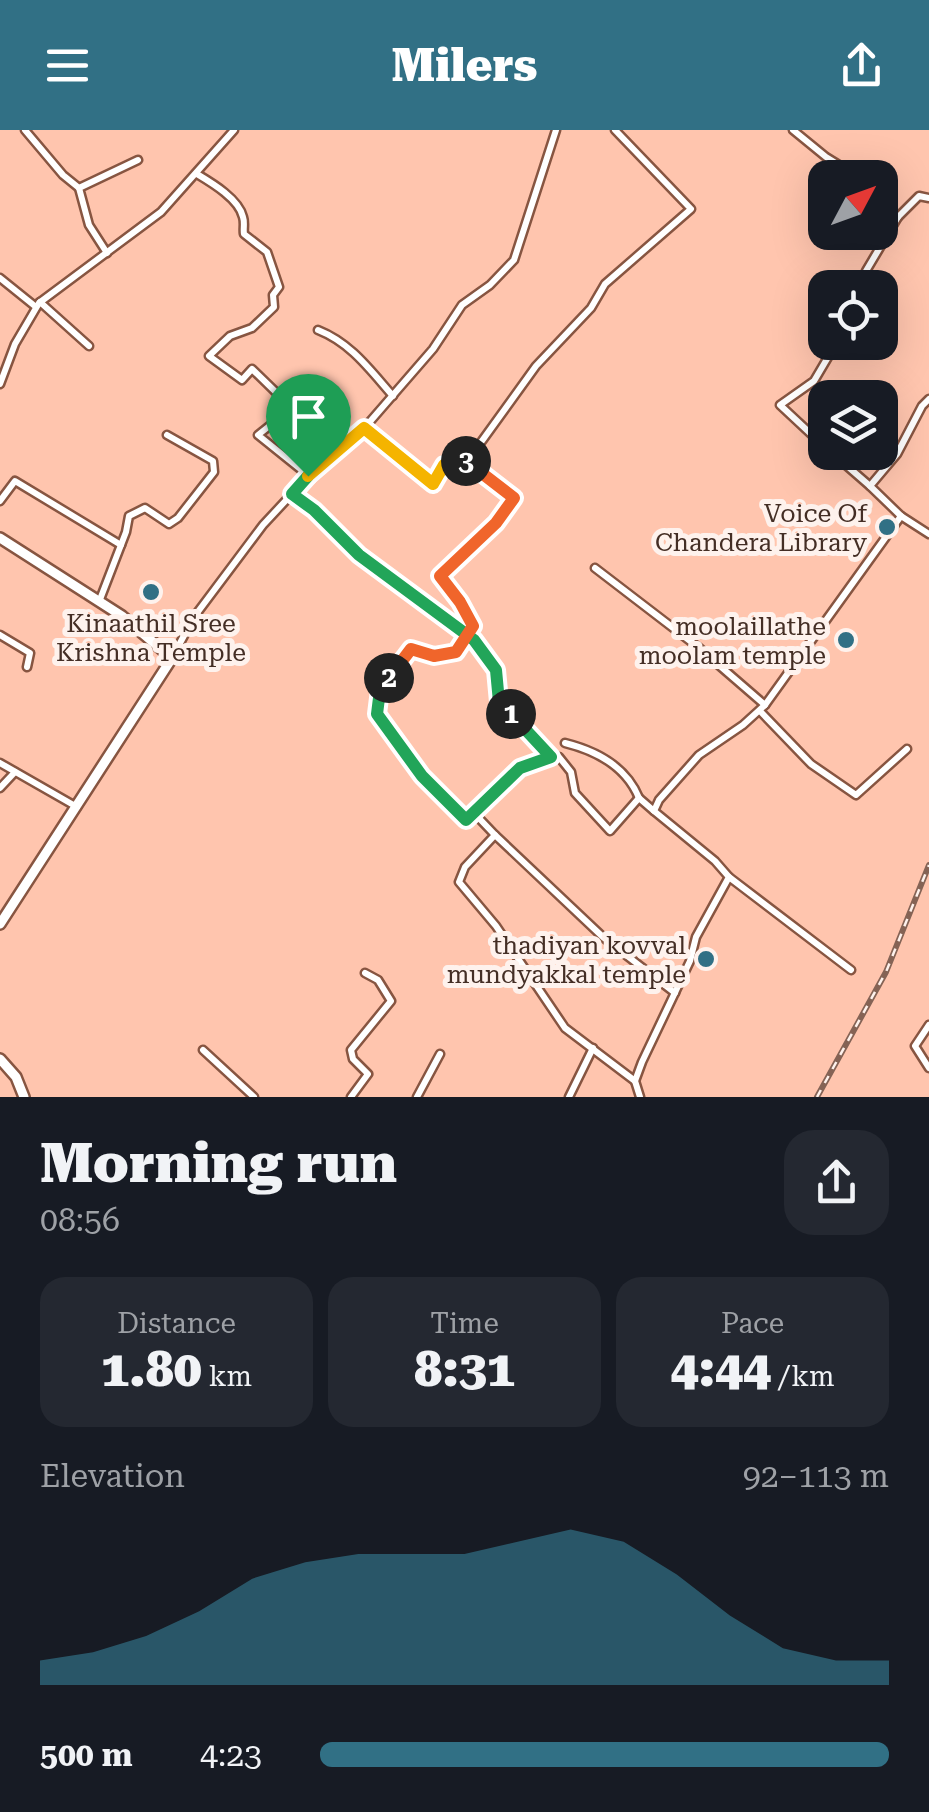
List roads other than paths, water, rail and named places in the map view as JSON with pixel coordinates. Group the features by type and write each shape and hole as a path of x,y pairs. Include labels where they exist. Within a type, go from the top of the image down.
{"main road":[{"path":"0,538 99,602 172,658 0,924"},
{"path":"2,1065 16,1076 24,1097"}],"street":[{"path":"25,130 79,188 89,225 107,253"},
{"path":"0,384 15,344 38,305 162,212 234,130"},
{"path":"172,658 194,617 250,542 308,476 364,428 393,396 433,349 462,305 490,285 514,260 556,130"},
{"path":"615,130 691,209 605,284 591,308 536,366 466,463 514,498 496,523 440,576 473,626 456,652 434,656 411,649 380,690 377,714 422,776 466,820 520,768 551,757 559,757 571,772 575,793 610,831 639,798"},
{"path":"793,130 831,160"},
{"path":"79,188 138,160"},
{"path":"197,174 223,192 238,209 245,220 244,234 266,252 279,287 274,307 252,328 230,336 208,356 242,380 252,370 286,402 258,435 308,476"},
{"path":"898,217 919,196 929,198"},
{"path":"0,278 89,346"},
{"path":"318,330 360,357 393,396"},
{"path":"808,384 780,405 808,431"},
{"path":"870,486 896,454 929,399"},
{"path":"364,428 433,484 444,465 468,460"},
{"path":"99,602 129,516 145,508 169,524 214,472 213,461 167,436"},
{"path":"852,470 901,516 929,534"},
{"path":"0,501 15,481 121,544"},
{"path":"292,494 359,555 467,635 496,670 499,702 551,757"},
{"path":"654,811 659,800 700,755 762,708 901,516"},
{"path":"595,568 698,647 762,708 811,764 856,795 906,750"},
{"path":"0,635 30,654 26,667"},
{"path":"565,743 590,750 617,766 639,798 730,877 851,970"},
{"path":"0,763 78,807"},
{"path":"0,788 15,772"},
{"path":"475,814 604,938 675,993"},
{"path":"494,835 465,867 459,882 496,926 565,1028 636,1081"},
{"path":"640,1097 636,1081 660,1018 675,993 702,924 730,877"},
{"path":"352,1097 368,1074 353,1060 351,1050 391,1001 378,980 365,972"},
{"path":"929,1024 914,1046 929,1068"},
{"path":"569,1097 593,1048"},
{"path":"202,1050 254,1097"},
{"path":"416,1097 440,1054"}],"railway":[{"path":"817,1097 886,972 929,865"}],"place":[{"name":"Voice Of Chandera Library","path":"887,527"},
{"name":"Kinaathil Sree Krishna Temple","path":"151,592"},
{"name":"moolaillathe moolam temple","path":"846,640"},
{"name":"thadiyan kovval mundyakkal temple","path":"706,959"}]}
